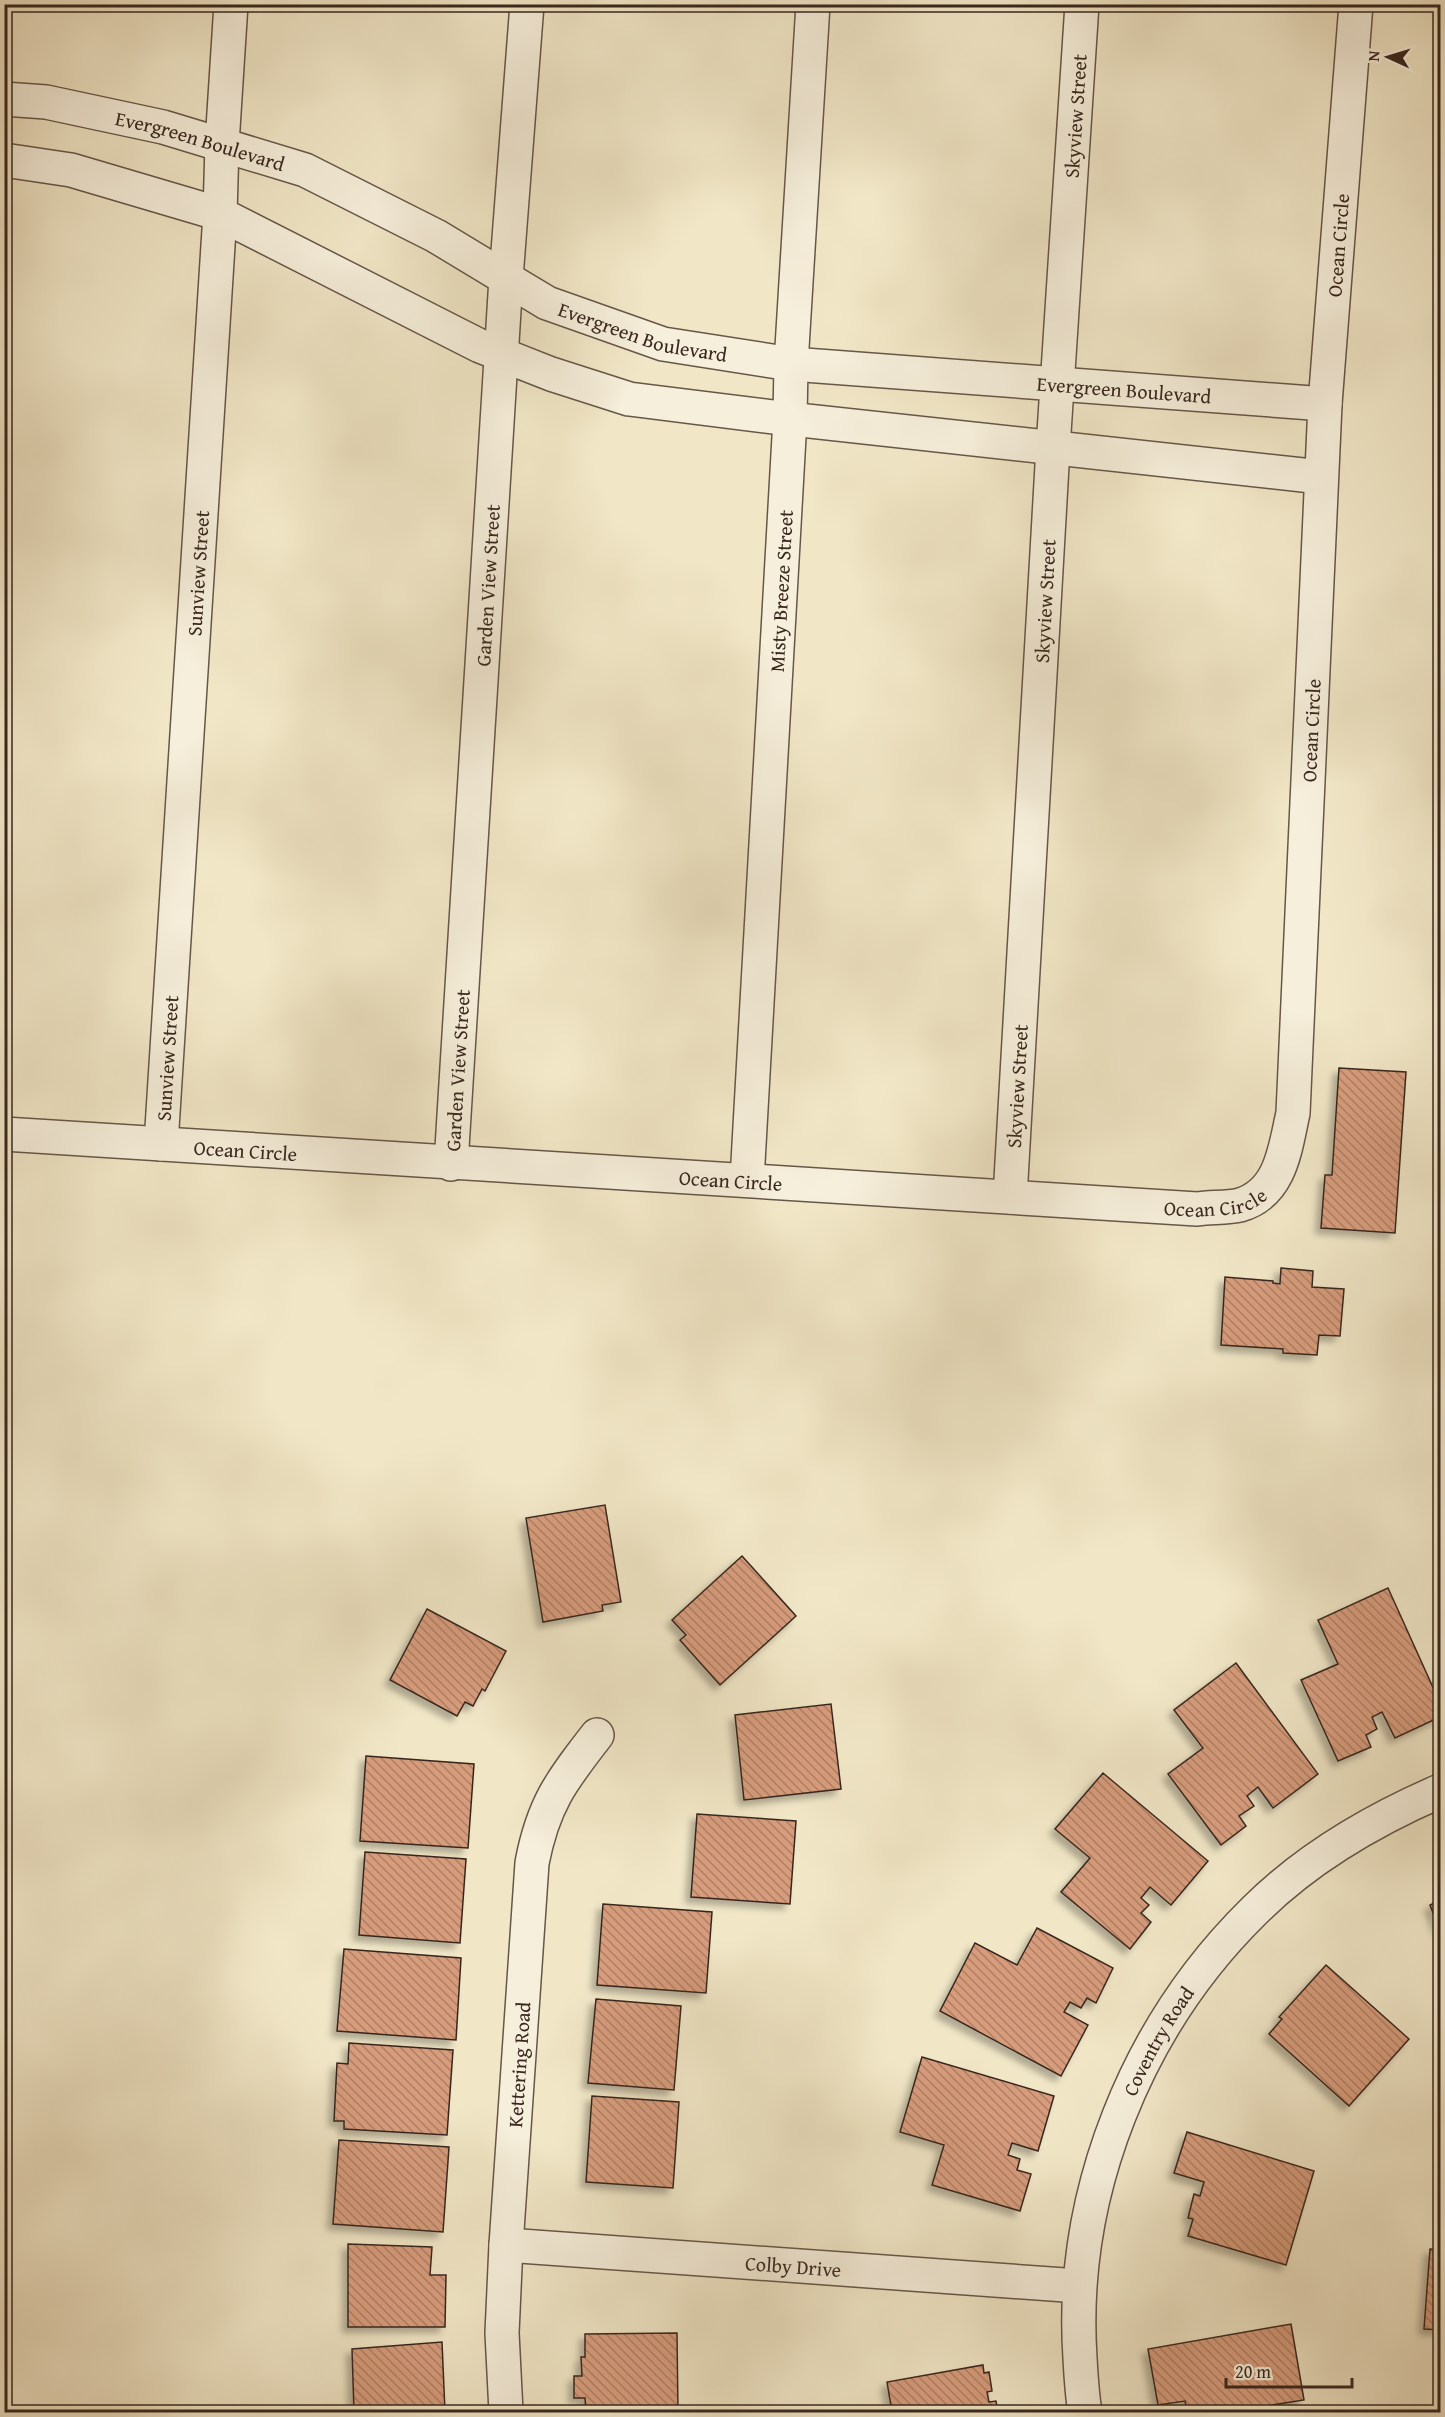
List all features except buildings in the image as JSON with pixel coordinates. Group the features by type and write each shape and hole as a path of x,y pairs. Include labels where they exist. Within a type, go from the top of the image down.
{"street":[{"name":"Sunview Street","path":"161,1144 220,214 231,4"},
{"name":"Garden View Street","path":"451,1164 506,278 527,4"},
{"name":"Misty Breeze Street","path":"747,1180 790,419 790,364 813,4"},
{"name":"Skyview Street","path":"1010,1197 1053,448 1082,4"},
{"name":"Ocean Circle","path":"4,1134 451,1164 747,1180 1197,1209 1240,1205 1268,1190 1283,1158 1293,1113 1325,404 1356,4"},
{"name":"Evergreen Boulevard","path":"4,99 46,102 163,127 305,170 436,236 547,303 663,344 790,364 1325,404"},
{"path":"4,160 71,170 220,214 480,346 551,374 629,399 790,419 1321,477"},
{"name":"Kettering Road","path":"506,2412 502,2333 506,2245 532,1863 543,1821 558,1786 597,1736"},
{"name":"Coventry Road","path":"1085,2412 1078,2325 1079,2286 1090,2211 1114,2129 1127,2095 1166,2022 1194,1981 1255,1910 1299,1872 1366,1827 1407,1805 1440,1791"},
{"name":"Colby Drive","path":"506,2245 1079,2286"}]}
